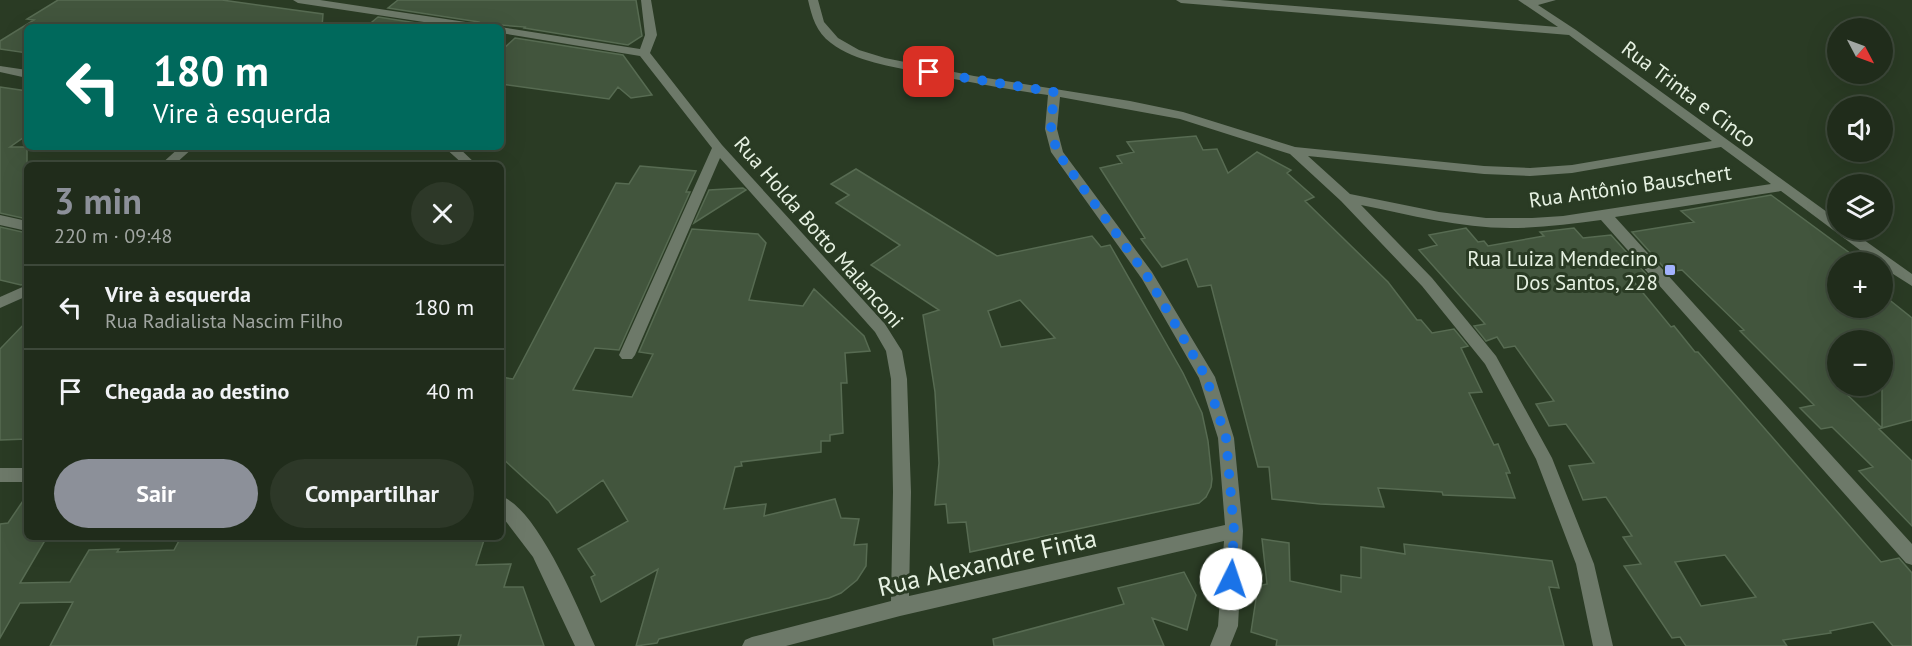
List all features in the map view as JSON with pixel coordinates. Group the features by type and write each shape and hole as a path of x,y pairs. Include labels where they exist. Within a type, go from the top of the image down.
{"street":[{"path":"298,0 350,3 463,24"},
{"path":"504,30 644,52 651,35 646,0"},
{"path":"813,0 819,23 834,40 855,52 929,72 1130,105 1183,117 1294,151 1484,170 1530,172 1572,169 1722,143"},
{"path":"1181,0 1572,32"},
{"path":"1526,2 1551,0"},
{"name":"Rua Trinta e Cinco","path":"1526,2 1572,32 1782,187"},
{"name":"Rua Holda Botto Malanconi","path":"644,52 718,148 880,328 894,351 899,379 902,492 900,607"},
{"path":"0,69 24,73"},
{"path":"1054,92 1051,129 1057,152 1147,276 1206,377 1226,438 1234,531 1228,626 1220,646"},
{"path":"627,355 718,148"},
{"path":"170,162 184,150"},
{"path":"454,150 468,162"},
{"path":"1294,151 1346,198 1427,282 1491,360 1544,458 1585,564 1603,646"},
{"path":"1782,187 1827,219"},
{"name":"Rua Antônio Bauschert","path":"1346,198 1477,220 1530,223 1604,214 1718,194 1782,187"},
{"path":"1604,214 1912,557"},
{"path":"0,220 24,225"},
{"path":"1856,240 1912,281"},
{"path":"0,303 24,291"},
{"path":"0,475 24,475"},
{"path":"504,506 513,514 549,566 585,646"},
{"name":"Rua Alexandre Finta","path":"752,646 900,607 1234,531"}],"building":[{"path":"58,0 222,0 323,14 322,24 28,24 34,20 27,19"},
{"path":"398,0 636,0 642,36 628,45 525,27 482,24 388,8"},
{"path":"378,17 423,24 370,24"},
{"path":"24,26 24,53 0,49 0,41"},
{"path":"515,38 623,55 652,95 631,98 618,87 609,99 504,84 504,48"},
{"path":"0,87 24,91 24,137 10,147 24,147 24,150 27,150 27,162 24,162 24,218 0,213"},
{"path":"1196,136 1203,150 1217,149 1228,173 1257,152 1291,170 1287,173 1314,197 1305,201 1388,282 1417,320 1421,320 1432,333 1454,329 1468,346 1461,348 1482,392 1469,393 1494,445 1498,444 1510,473 1506,473 1515,498 1443,495 1442,492 1378,488 1384,507 1272,499 1269,467 1258,467 1211,285 1198,287 1187,259 1162,267 1141,239 1145,238 1100,168 1122,163 1117,156 1134,152 1127,142"},
{"path":"640,166 696,171 686,192 690,192 619,350 595,348 573,390 632,397 653,354 639,352 692,229 758,234 766,243 749,300 803,306 814,289 864,336 870,351 845,353 847,383 841,383 843,433 830,435 830,441 821,441 821,452 741,462 742,466 735,467 724,509 766,504 764,516 835,499 841,518 859,519 854,545 867,544 866,566 857,580 841,593 829,598 659,639 657,643 636,646 658,569 601,602 591,577 595,575 578,549 628,521 603,480 557,513 549,501 504,460 504,378 513,379 616,183 629,184"},
{"path":"856,169 997,256 1092,236 1101,247 1110,245 1183,373 1202,413 1212,479 1206,497 1199,503 970,552 966,522 948,523 946,504 935,505 939,463 935,392 923,315 939,310 871,265 900,245 836,203 849,195 831,184","holes":["1020,300 1055,338 1001,347 988,311"]},
{"path":"743,188 746,190 694,223 709,190"},
{"path":"1771,195 1827,236 1827,240 1832,240 1848,252 1827,252 1827,318 1893,318 1893,303 1912,318 1912,420 1879,429 1912,461 1912,526 1859,471 1873,467 1832,427 1821,429 1800,408 1814,405 1740,331 1744,330 1682,270 1668,272 1632,232 1694,222 1681,211"},
{"path":"0,227 24,232 24,284 0,280"},
{"path":"1466,228 1478,242 1484,241 1488,246 1544,236 1540,232 1574,228 1583,238 1611,235 1647,275 1630,277 1671,327 1674,326 1695,352 1698,352 1881,562 1899,558 1912,573 1912,646 1893,646 1873,622 1830,631 1831,633 1783,640 1787,646 1686,646 1680,637 1672,638 1624,566 1641,564 1623,537 1632,536 1606,497 1583,500 1569,466 1594,463 1566,424 1549,426 1536,404 1554,401 1515,346 1504,348 1497,337 1486,341 1474,326 1485,324 1419,250 1437,245 1429,235","holes":["1725,555 1756,597 1701,606 1675,562"]},
{"path":"24,324 24,439 0,440 0,349"},
{"path":"24,499 24,540 45,540 20,583 70,582 89,550 119,549 117,552 174,550 179,540 484,540 476,565 511,564 504,587 523,587 544,646 458,646 461,635 418,637 416,646 50,646 73,602 20,603 0,638 0,524 8,523"},
{"path":"1262,539 1289,543 1290,581 1341,592 1341,575 1361,578 1361,547 1405,554 1404,544 1552,561 1559,588 1549,587 1564,646 1276,646 1277,640 1251,632 1258,586 1267,584"},
{"path":"1184,572 1196,595 1187,630 1152,618 1164,646 994,646 993,639 1124,604 1118,588"}],"place":[{"name":"Rua Luiza Mendecino Dos Santos, 228","path":"1670,270"}],"route":[{"path":"929,72 1054,92 1051,129 1057,152 1147,276 1206,377 1226,438 1234,531 1231,579"}]}
